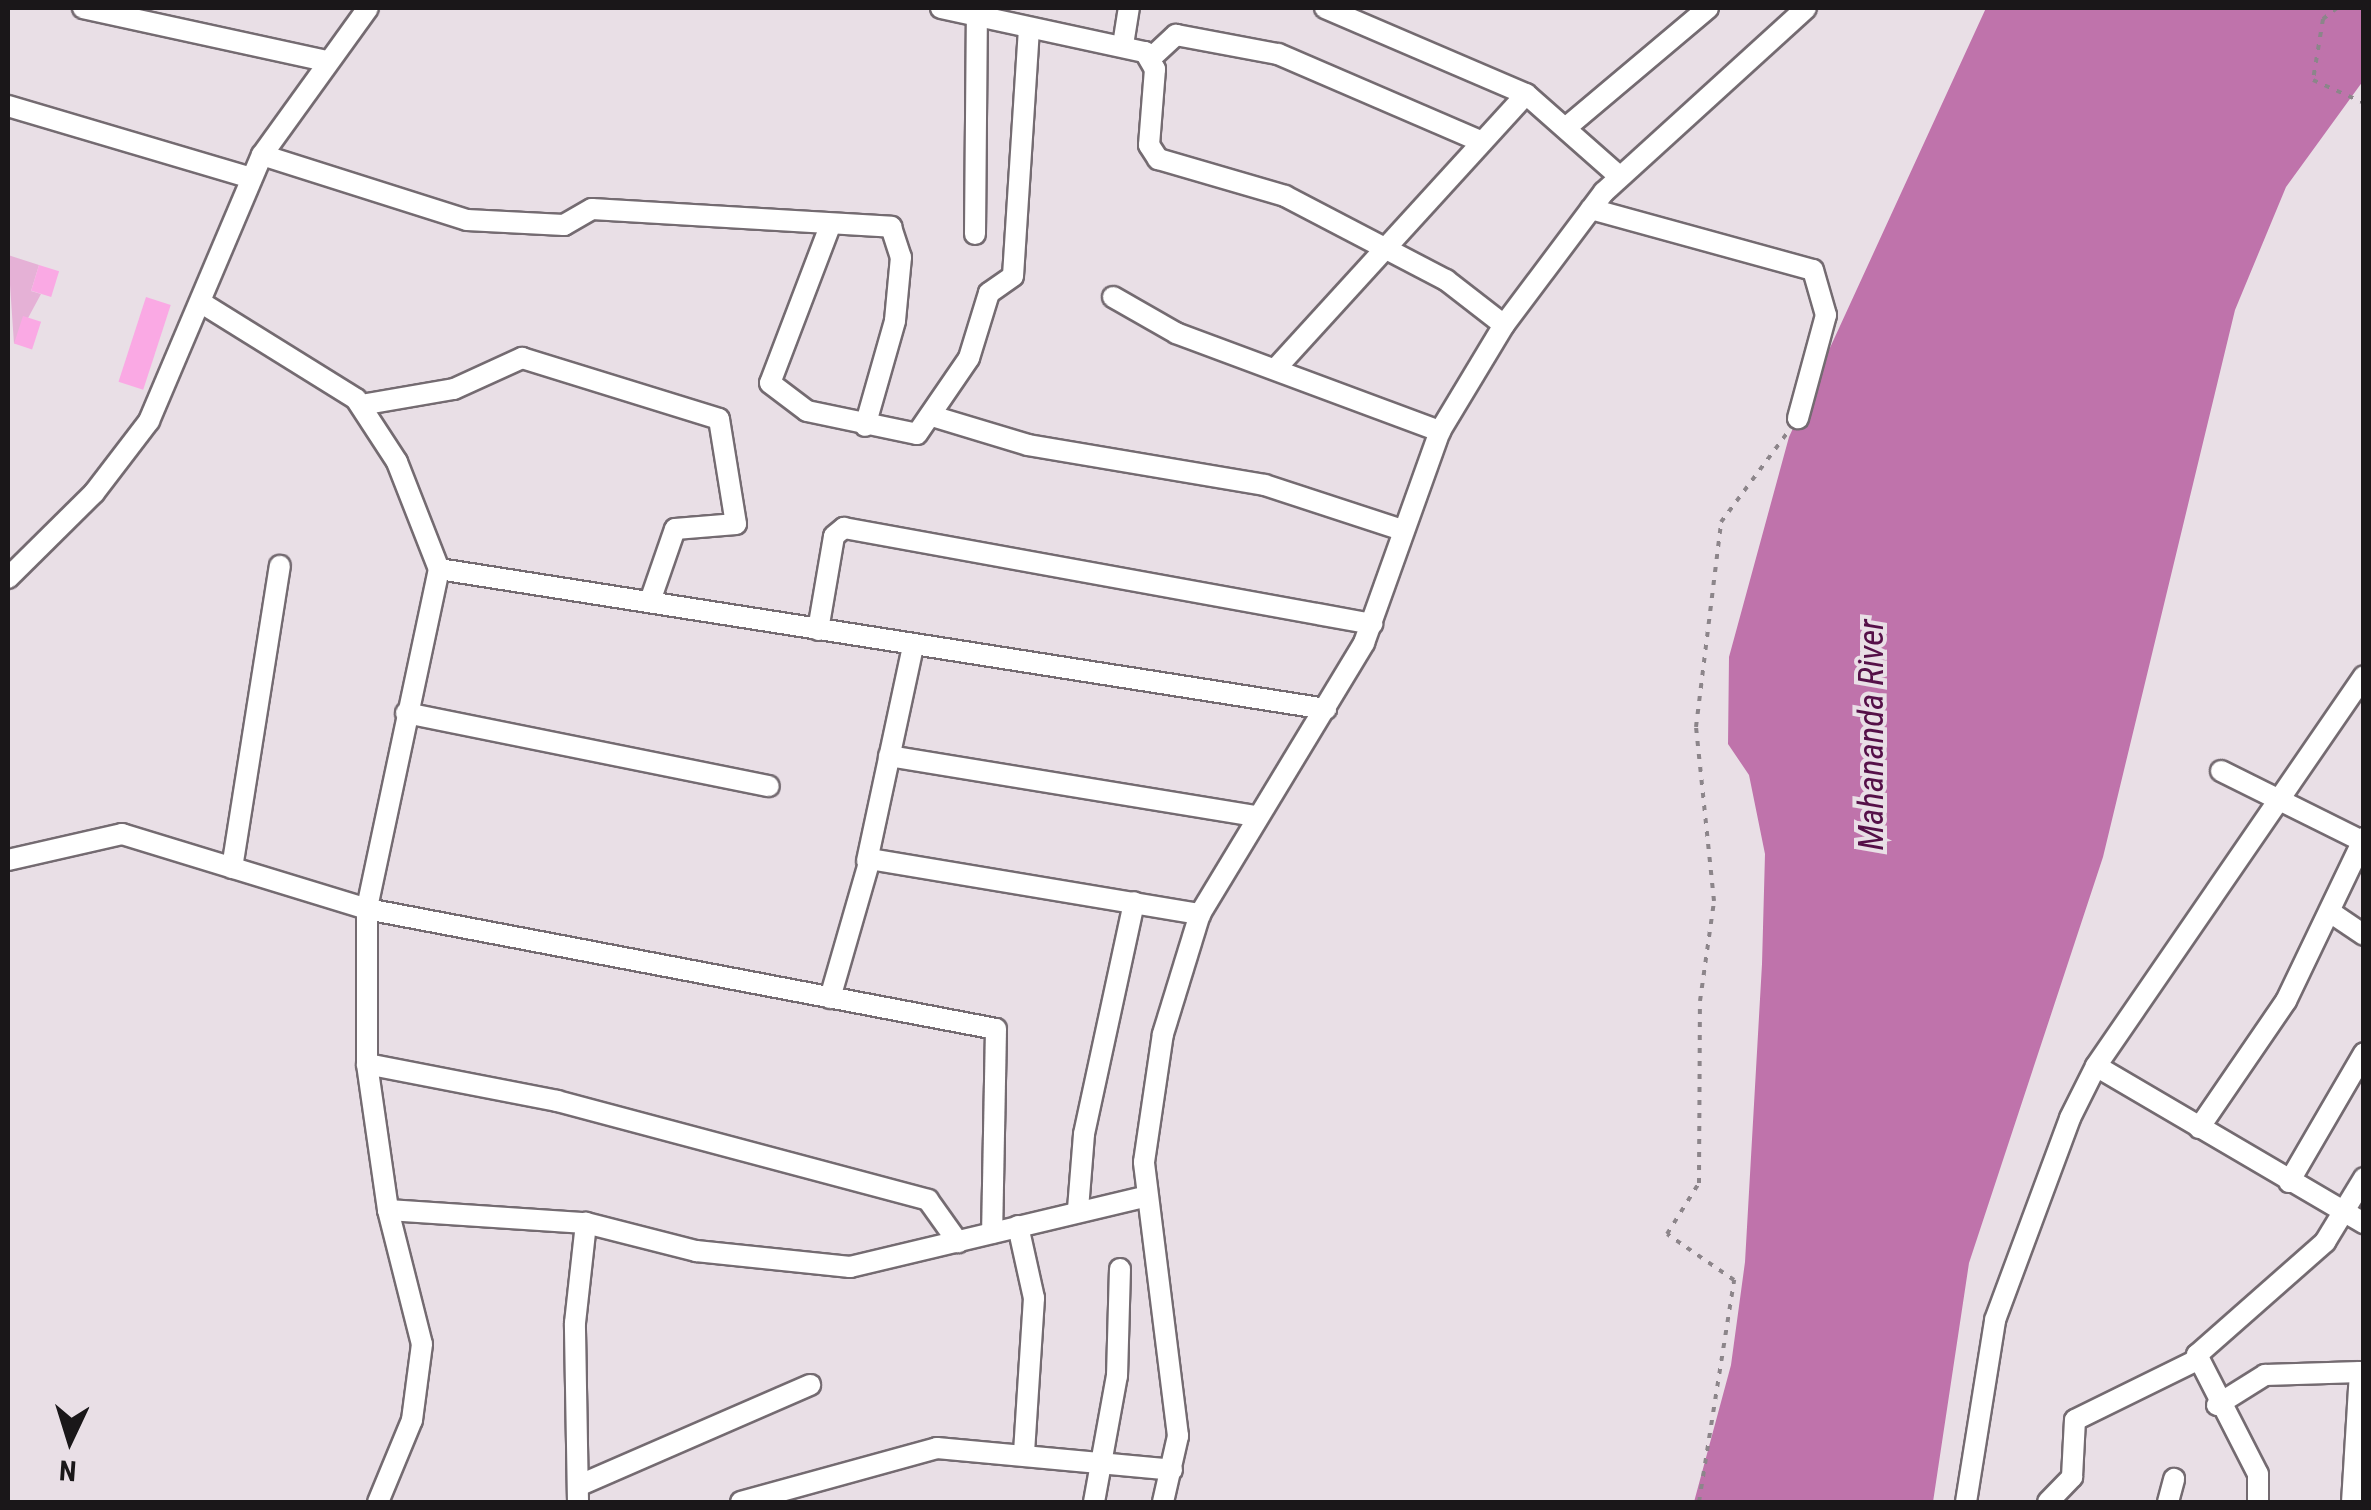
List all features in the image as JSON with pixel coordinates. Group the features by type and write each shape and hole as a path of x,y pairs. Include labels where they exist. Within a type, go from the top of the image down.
{"street":[{"path":"83,8 327,62"},
{"path":"8,578 126,456 205,305 262,155 368,8"},
{"path":"941,8 978,20 1123,45 1151,58"},
{"path":"1123,45 1130,8"},
{"path":"1325,8 1526,94 1568,126 1620,177"},
{"path":"1163,1502 1172,1470 1174,1355 1144,1198 1162,1034 1200,914 1256,816 1326,709 1372,624 1440,431 1504,324 1620,177 1806,8"},
{"path":"1568,126 1703,9"},
{"path":"975,234 978,20"},
{"path":"830,226 770,383 807,411 917,434 969,358 990,293 1014,276 1029,30"},
{"path":"1480,141 1278,54 1176,36 1151,58 1149,145 1158,159 1254,183 1385,246 1504,324"},
{"path":"1277,366 1526,94"},
{"path":"8,106 251,178"},
{"path":"262,155 467,220 564,225 592,209 892,228 900,241 894,320 865,426"},
{"path":"1591,209 1813,270 1826,315 1798,418"},
{"path":"1114,296 1176,333 1277,366 1354,405 1440,431"},
{"path":"205,305 360,406 397,462 439,569 367,909 367,1064 388,1210 421,1361 412,1420 378,1502"},
{"path":"360,406 454,389 522,358 719,419 736,524 673,531 650,602"},
{"path":"932,416 1042,448 1265,486 1402,530"},
{"path":"818,630 834,536 844,528 1372,624"},
{"path":"232,868 280,566"},
{"path":"439,569 1326,709"},
{"path":"830,998 867,862 913,646"},
{"path":"1966,1502 1995,1320 2045,1172 2096,1066 2283,801 2364,676"},
{"path":"406,714 768,786"},
{"path":"890,756 1256,816"},
{"path":"2199,1128 2286,1001 2363,840 2221,771"},
{"path":"8,860 112,833 367,909 1000,1033 992,1232"},
{"path":"867,862 1200,914"},
{"path":"1078,1208 1087,1116 1134,902"},
{"path":"2330,912 2364,936"},
{"path":"2289,1182 2364,1053"},
{"path":"367,1064 557,1101 928,1200 958,1242"},
{"path":"2096,1066 2355,1218"},
{"path":"2048,1502 2072,1477 2075,1420 2198,1360 2355,1218 2364,1178"},
{"path":"388,1210 586,1224 696,1251 850,1267 1078,1208 1144,1198"},
{"path":"586,1224 575,1323 579,1494 810,1385"},
{"path":"1018,1226 1034,1298 1024,1454"},
{"path":"1094,1502 1108,1459 1120,1268"},
{"path":"2198,1360 2217,1405 2258,1474 2258,1502"},
{"path":"2217,1405 2265,1375 2363,1375 2352,1502"},
{"path":"741,1502 799,1494 936,1448 1108,1459 1172,1470"},
{"path":"2168,1502 2174,1479"}],"path":[{"path":"2337,8 2322,20 2312,80 2364,103"},
{"path":"1699,1502 1734,1280 1667,1234 1699,1183 1700,1001 1714,901 1696,727 1721,522 1798,418"}],"shaded area":[{"path":"8,255 39,265 31,291 41,294 14,344"}],"water":[{"name":"Mahananda River","path":"1986,8 2363,8 2363,81 2286,187 2235,310 2103,857 1969,1263 1933,1502 1694,1502 1731,1365 1745,1262 1762,964 1765,854 1749,775 1728,744 1729,657 1789,437"}],"building":[{"path":"39,265 59,271 51,297 31,291"},
{"path":"146,297 171,305 143,390 118,382"},
{"path":"23,316 41,322 32,349 14,344"}]}
